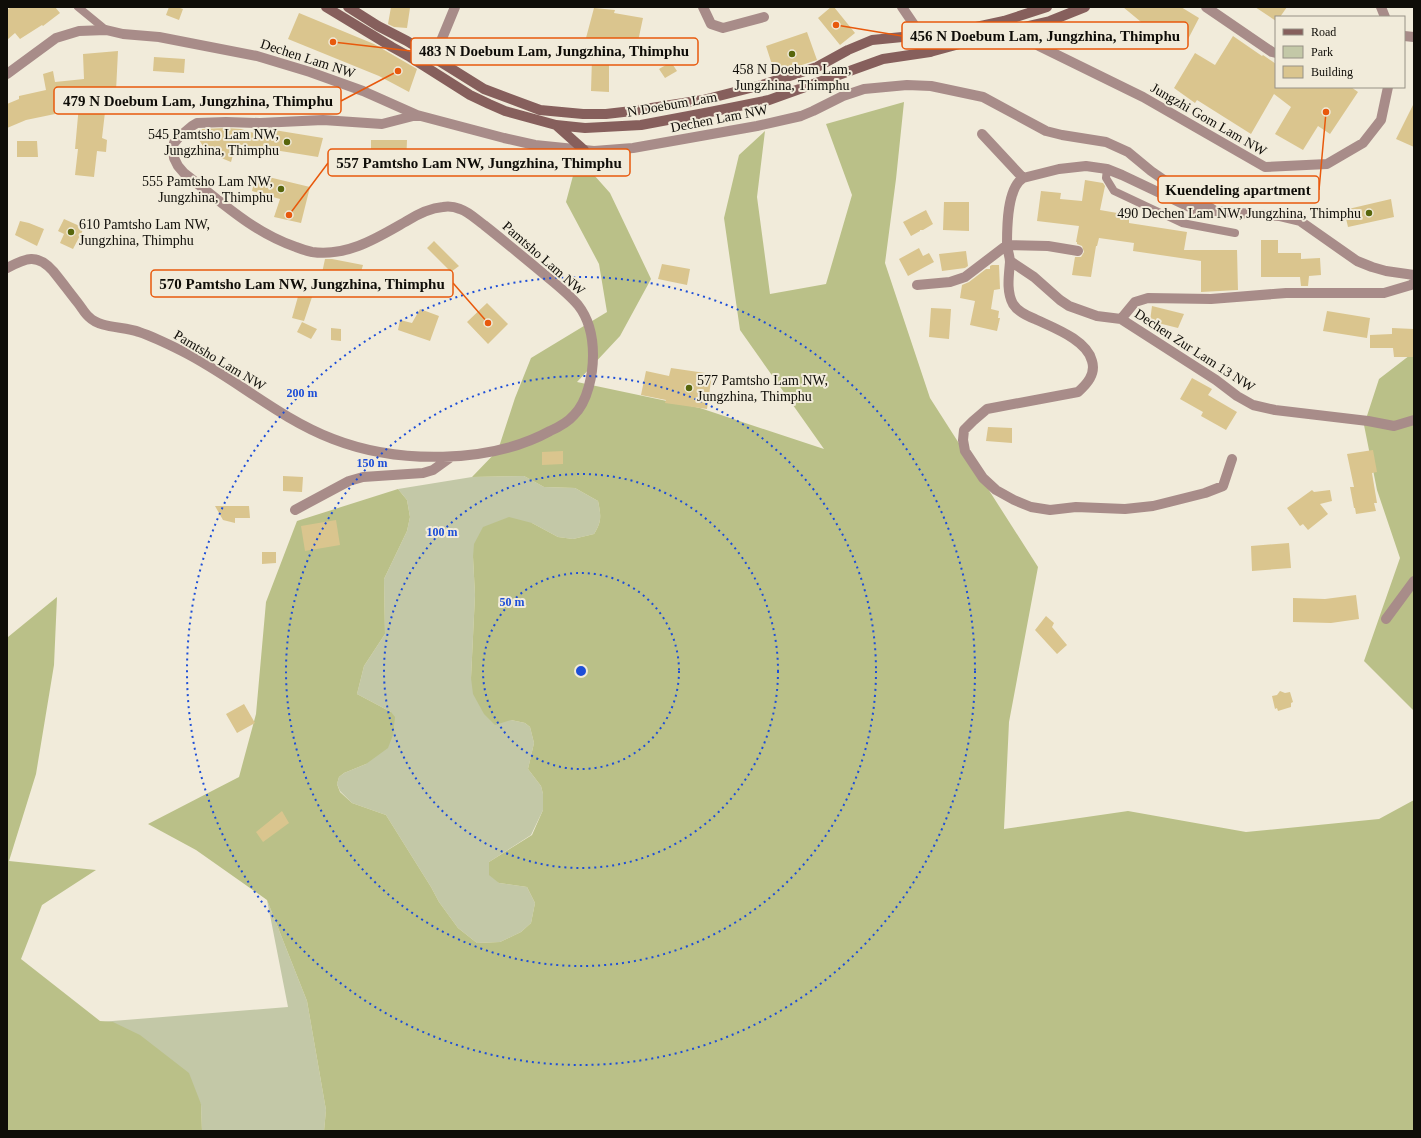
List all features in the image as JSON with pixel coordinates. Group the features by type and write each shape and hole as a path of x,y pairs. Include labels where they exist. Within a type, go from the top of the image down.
{"main road":[{"name":"N Doebum Lam","path":"326,7 470,95 505,111 556,126 585,128 641,125 769,100 883,59 930,52 1050,21 1085,7"},
{"name":"N Doebum Lam","path":"348,7 484,89 540,110 566,113 606,114 703,100 762,85 817,67 848,50 872,40 953,32 1004,21 1047,7"},
{"path":"556,126 584,150"}],"street":[{"path":"434,58 455,7"},
{"path":"703,7 711,24 723,28 764,16"},
{"path":"902,7 921,35 930,52"},
{"path":"1206,7 1275,53"},
{"name":"Dechen Lam NW","path":"7,74 56,38 79,31 106,30 123,34 159,37 257,56 310,72 363,91 417,115 535,145 594,151 633,148 757,126 801,116 843,96 864,89 907,85 931,86 983,97 1046,131 1106,142 1128,152 1151,171 1180,191 1215,211 1279,216 1300,221 1357,261 1372,267 1414,275"},
{"name":"Jungzhi Gom Lam NW","path":"1011,30 1039,46 1143,97 1265,167 1328,164 1363,143 1381,120 1388,88"},
{"name":"Pamtsho Lam NW","path":"7,268 25,259 41,260 53,271 90,319 100,323 135,330 185,352 273,408 318,433 369,451 451,457 491,451 528,441 563,424 574,415 581,406 591,375 593,355 590,327 579,306 505,241 470,214 459,208 447,206 436,208 412,218 374,240 356,248 340,251 312,252 282,242 259,230 228,209 184,173 178,166 173,153 174,143 179,136 192,126 205,122 260,123 323,120 382,124 417,115"},
{"path":"982,134 1023,178"},
{"path":"1215,211 1198,211 1122,175 1107,170 1086,166 1059,169 1019,180 1013,188 1010,199 1007,245 1010,261 1008,277 1013,304 1021,313 1052,327 1079,342 1090,354 1094,367 1086,385 1078,392 986,410 972,421 964,430 963,440 966,451 983,478 996,490 1031,507 1050,510 1076,507 1125,509 1152,506 1205,493 1223,486 1232,459"},
{"path":"917,285 957,281 965,277 1007,245 1048,246 1078,251"},
{"path":"1010,261 1034,277 1069,306 1097,316 1121,320"},
{"name":"Dechen Zur Lam 13 NW","path":"1413,420 1394,426 1362,420 1274,410 1253,404 1236,396 1216,380 1121,320 1135,302 1148,298 1211,299 1286,293 1384,293 1414,283"},
{"path":"295,510 349,480 363,477 423,473 433,470 451,457"},
{"path":"1386,619 1414,580"}],"lane":[{"path":"78,7 106,30"},
{"path":"1107,170 1106,178 1114,191 1182,223 1235,233"}],"green space":[{"path":"904,102 885,263 930,398 1038,567 1009,722 1004,829 1128,811 1246,832 1379,819 1414,800 1414,1131 324,1131 326,1110 307,1001 267,900 196,850 148,824 239,777 256,714 266,602 297,521 398,489 407,500 410,517 407,531 384,579 385,634 364,666 357,694 391,712 395,717 393,735 388,748 366,764 344,773 339,777 337,784 340,792 352,803 386,815 439,902 458,928 477,943 500,942 521,932 531,923 535,903 527,887 499,883 489,875 489,862 532,835 543,810 543,794 541,786 528,769 534,743 530,727 525,723 511,720 495,725 484,714 473,694 471,678 475,595 473,557 474,544 483,527 509,517 532,523 558,537 573,539 594,534 600,522 600,510 598,501 575,488 544,487 524,476 472,477 498,450 515,398 531,358 607,312 599,264 566,202 578,157 610,193 651,279 620,336 577,382 700,408 824,449 740,330 724,218 739,155 765,131 757,197 770,294 826,284 852,195 826,124"},
{"path":"1414,352 1414,711 1364,661 1400,558 1377,490 1364,425 1379,379"},
{"path":"524,476 544,487 575,488 598,501 600,518 594,534 573,539 558,537 532,523 473,557 475,595 471,678 511,720 525,723 530,727 534,743 528,769 541,786 543,794 543,810 531,835 489,862 499,883 527,887 535,903 531,923 521,932 500,942 477,943 458,928 439,902 386,815 352,803 340,791 337,784 339,777 344,773 366,764 391,712 357,694 364,666 385,634 384,579 407,531 410,517 407,500 398,489 472,477"},
{"path":"57,597 54,665 36,774 9,861 96,870 42,905 21,959 100,1021 113,1022 140,1035 189,1073 201,1104 202,1131 7,1131 7,639"},
{"path":"267,900 307,1001 326,1110 324,1131 202,1131 201,1104 100,1022 288,1007"}],"building":[{"path":"11,7 55,7 60,13 43,26 42,25 20,39 15,33 7,40 7,10"},
{"path":"169,7 183,9 179,20 166,15"},
{"path":"391,7 410,8 407,28 394,27 388,24"},
{"path":"831,7 834,7 855,33 840,45 818,18"},
{"path":"1123,7 1181,7 1199,18 1186,43 1156,25 1152,31"},
{"path":"1255,7 1287,7 1281,16 1275,16 1275,20"},
{"path":"594,8 615,10 614,13 643,18 637,46 609,40 609,44 586,38"},
{"path":"299,13 374,44 417,69 409,92 379,76 288,39"},
{"name":"458 N Doebum Lam, Jungzhina, Thimphu","path":"807,32 817,60 775,74 766,46"},
{"path":"1233,36 1275,63 1275,88 1352,88 1358,92 1330,134 1318,126 1303,150 1275,134 1291,107 1274,94 1251,134 1197,100 1195,103 1174,88 1195,53 1215,65"},
{"path":"118,51 115,111 105,112 102,138 107,140 106,152 97,151 94,177 75,175 78,149 75,149 79,105 54,108 55,114 26,120 7,128 7,104 19,99 19,96 46,90 43,74 53,71 55,82 84,79 83,54"},
{"path":"154,57 185,59 184,73 153,71"},
{"path":"592,58 609,58 609,92 591,91"},
{"path":"671,62 677,71 665,78 659,69"},
{"path":"1414,103 1414,147 1396,139"},
{"path":"202,129 241,129 254,133 255,129 268,129 323,138 318,157 236,144 231,162 214,155 215,153 208,151 209,149 203,146 199,140"},
{"path":"371,140 407,140 406,167 371,167"},
{"path":"17,141 37,141 38,157 17,157"},
{"name":"555 Pamtsho Lam NW, Jungzhina, Thimphu","path":"256,174 310,187 301,223 274,217 280,199 252,191"},
{"path":"1085,180 1103,183 1105,186 1100,210 1123,214 1122,218 1129,219 1129,223 1187,232 1184,250 1237,250 1238,290 1201,292 1201,261 1133,251 1134,243 1099,238 1096,246 1091,277 1072,275 1075,257 1081,257 1084,252 1082,246 1076,242 1079,226 1037,221 1041,191 1061,193 1060,199 1082,201"},
{"name":"490 Dechen Lam NW, Jungzhina, Thimphu","path":"1391,199 1394,217 1348,227 1344,210"},
{"path":"944,202 969,202 969,231 943,230"},
{"path":"926,210 933,224 911,236 903,222"},
{"name":"610 Pamtsho Lam NW, Jungzhina, Thimphu","path":"64,219 84,228 73,249 60,243 64,234 58,231"},
{"path":"20,221 44,229 37,246 15,235"},
{"path":"1261,240 1278,240 1278,253 1301,253 1301,259 1320,258 1321,275 1309,276 1308,286 1301,286 1300,277 1261,277"},
{"path":"434,241 459,266 451,272 427,248"},
{"path":"919,248 923,256 929,253 934,262 908,276 899,259"},
{"path":"966,251 968,266 965,268 942,271 939,254"},
{"path":"325,259 363,265 358,282 338,279 334,290 319,287"},
{"path":"662,264 690,269 687,285 658,279"},
{"path":"999,265 1000,289 994,290 991,309 999,311 998,318 1000,318 997,331 970,325 975,301 960,298 962,285 969,282 986,269 990,269 990,266"},
{"path":"299,293 312,297 304,321 292,318"},
{"path":"487,303 508,324 488,344 467,322"},
{"path":"1152,306 1184,314 1178,328 1150,321"},
{"path":"931,308 951,309 949,339 929,337"},
{"path":"420,309 439,316 430,341 398,330 400,320 412,323"},
{"path":"1327,311 1370,318 1367,338 1323,331"},
{"path":"302,322 317,329 311,339 297,332"},
{"path":"331,328 341,329 341,341 331,340"},
{"path":"1392,328 1414,329 1414,357 1394,357 1393,348 1370,348 1370,335 1392,334"},
{"name":"577 Pamtsho Lam NW, Jungzhina, Thimphu","path":"671,368 712,374 707,409 665,403 666,400 641,395 646,371 669,376"},
{"path":"1192,378 1212,389 1208,395 1237,412 1226,430 1201,416 1203,412 1180,399"},
{"path":"988,427 1012,428 1012,443 986,441"},
{"path":"1373,450 1377,472 1372,473 1377,503 1374,503 1376,511 1356,514 1350,487 1354,487 1347,454"},
{"path":"563,451 563,464 542,465 542,452"},
{"path":"283,476 303,477 302,492 283,491"},
{"path":"1312,490 1314,492 1330,490 1332,501 1320,504 1328,514 1308,530 1303,524 1300,526 1287,508"},
{"path":"215,506 249,506 250,518 235,518 235,523 223,520"},
{"path":"336,520 340,545 305,551 301,526"},
{"path":"1289,543 1291,568 1252,571 1251,546"},
{"path":"262,552 276,552 276,563 262,564"},
{"path":"1356,595 1359,619 1331,623 1293,622 1293,598 1325,599"},
{"path":"1046,616 1054,623 1052,627 1067,645 1057,654 1035,630"},
{"path":"1280,691 1285,693 1290,692 1293,702 1291,703 1291,707 1278,711 1277,708 1275,709 1272,696 1277,695"},
{"path":"244,704 255,723 237,733 226,714"},
{"path":"282,811 289,823 263,842 256,832"}],"place":[{"name":"456 N Doebum Lam, Jungzhina, Thimphu","path":"836,25"},
{"name":"483 N Doebum Lam, Jungzhina, Thimphu","path":"333,42"},
{"name":"458 N Doebum Lam, Jungzhina, Thimphu","path":"792,54"},
{"name":"479 N Doebum Lam, Jungzhina, Thimphu","path":"398,71"},
{"name":"Kuendeling apartment","path":"1326,112"},
{"name":"545 Pamtsho Lam NW, Jungzhina, Thimphu","path":"287,142"},
{"name":"555 Pamtsho Lam NW, Jungzhina, Thimphu","path":"281,189"},
{"name":"490 Dechen Lam NW, Jungzhina, Thimphu","path":"1369,213"},
{"name":"557 Pamtsho Lam NW, Jungzhina, Thimphu","path":"289,215"},
{"name":"610 Pamtsho Lam NW, Jungzhina, Thimphu","path":"71,232"},
{"name":"570 Pamtsho Lam NW, Jungzhina, Thimphu","path":"488,323"},
{"name":"577 Pamtsho Lam NW, Jungzhina, Thimphu","path":"689,388"}]}
